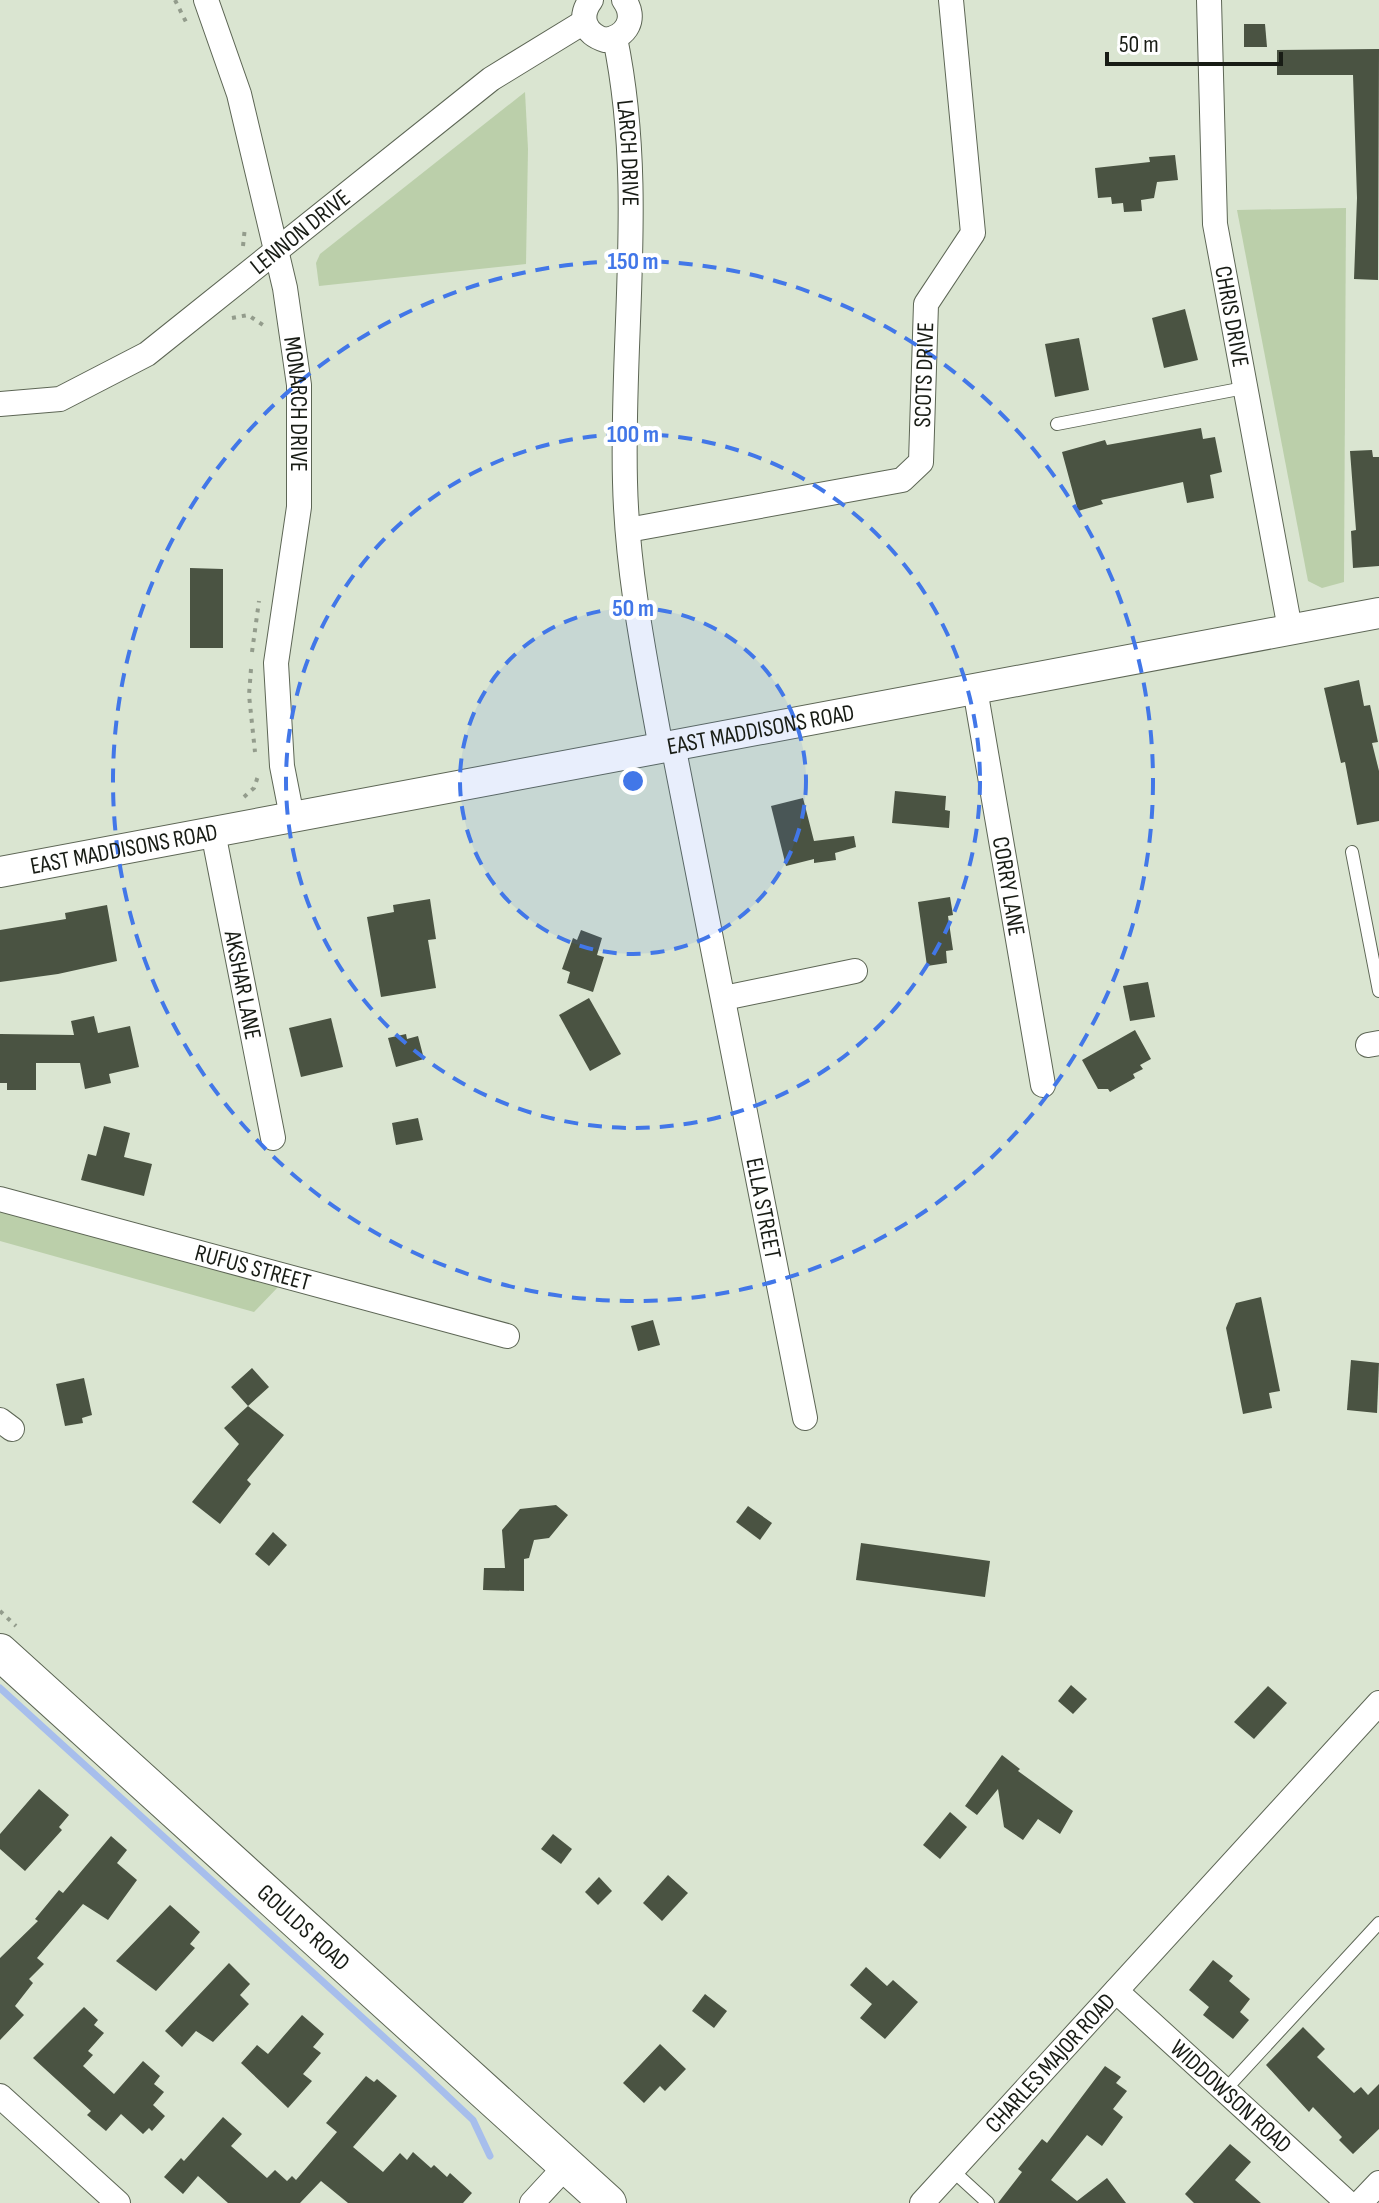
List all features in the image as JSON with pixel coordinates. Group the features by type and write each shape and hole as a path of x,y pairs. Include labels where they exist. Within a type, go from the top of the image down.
{"main road":[{"name":"GOULDS ROAD","path":"0,1652 608,2203"}],"street":[{"name":"MONARCH DRIVE","path":"206,0 239,94 293,330 301,429 299,507 276,663 280,753 292,817"},
{"name":"SCOTS DRIVE","path":"628,530 902,480 921,462 926,304 973,233 951,0"},
{"name":"CHRIS DRIVE","path":"1209,0 1215,224 1290,629"},
{"path":"615,38 629,25 633,2"},
{"name":"LENNON DRIVE","path":"0,404 60,399 106,378 147,354 275,255 295,233 491,79 588,11 596,37 615,38"},
{"name":"LARCH DRIVE","path":"615,38 628,99 632,249 625,466 630,577 667,746"},
{"name":"EAST MADDISONS ROAD","path":"0,872 1379,613"},
{"name":"CORRY LANE","path":"975,689 1043,1085"},
{"name":"ELLA STREET","path":"667,746 724,998 805,1418"},
{"name":"AKSHAR LANE","path":"213,832 273,1138"},
{"path":"724,998 855,971"},
{"name":"RUFUS STREET","path":"0,1199 507,1336"},
{"name":"CHARLES MAJOR ROAD","path":"922,2203 1379,1703"},
{"name":"WIDDOWSON ROAD","path":"1116,1991 1348,2203"},
{"path":"0,2096 118,2203"},
{"path":"532,2203 567,2165"},
{"path":"1360,2203 1379,2183"}],"lane":[{"path":"1057,424 1244,388"},
{"path":"1352,852 1379,991"},
{"path":"1225,2090 1379,1923"},
{"path":"952,2170 988,2203"}],"path":[{"path":"175,0 191,32"},
{"path":"239,255 245,238 243,217"},
{"path":"232,318 248,315 258,319 268,331"},
{"path":"256,753 249,695 260,597"},
{"path":"237,800 254,788 257,767"}],"green space":[{"path":"525,92 528,149 526,264 319,286 316,263 320,254"},
{"path":"1346,208 1344,582 1322,588 1308,581 1237,210"},
{"path":"0,1208 280,1285 254,1312 0,1241"}],"building":[{"path":"1244,24 1265,24 1267,47 1244,47"},
{"path":"1379,49 1378,280 1354,279 1357,198 1353,75 1277,75 1277,50"},
{"path":"1175,155 1178,180 1157,182 1154,198 1141,200 1142,211 1124,212 1123,203 1112,204 1111,197 1098,198 1095,168 1150,162 1149,157"},
{"path":"1185,309 1198,360 1164,368 1152,318"},
{"path":"1079,338 1089,390 1055,397 1045,344"},
{"path":"1201,428 1203,439 1215,437 1222,472 1210,475 1214,498 1187,503 1183,482 1101,500 1103,504 1078,511 1062,452 1105,440 1107,445"},
{"path":"1372,450 1373,457 1379,457 1379,566 1353,568 1351,531 1356,530 1350,451"},
{"path":"190,568 223,569 223,648 190,648"},
{"path":"1359,680 1364,706 1370,705 1378,742 1372,743 1379,771 1379,821 1357,825 1345,762 1341,763 1324,688"},
{"path":"895,791 946,796 945,810 950,811 949,828 892,823"},
{"path":"803,798 814,841 854,836 856,847 835,853 836,860 814,863 814,859 786,866 771,806"},
{"path":"950,897 953,915 948,916 953,950 946,951 947,963 927,966 918,902"},
{"path":"430,899 436,939 428,940 436,988 381,997 367,917 394,912 393,905"},
{"path":"107,905 117,961 0,982 0,930 66,919 65,913"},
{"path":"581,930 602,938 597,955 604,957 593,992 567,983 570,972 562,969 573,938 577,940"},
{"path":"1148,982 1155,1017 1130,1021 1123,986"},
{"path":"589,998 621,1054 590,1071 559,1015"},
{"path":"94,1016 98,1033 130,1026 139,1067 109,1074 111,1083 85,1089 80,1063 36,1063 36,1090 7,1090 7,1083 0,1083 0,1034 74,1035 71,1021"},
{"path":"331,1018 343,1067 301,1077 289,1028"},
{"path":"1135,1030 1151,1059 1140,1065 1143,1069 1133,1074 1135,1078 1110,1092 1108,1089 1098,1089 1082,1060"},
{"path":"406,1034 407,1039 418,1036 424,1059 396,1067 388,1038"},
{"path":"418,1118 423,1140 396,1145 392,1123"},
{"path":"104,1126 130,1133 124,1157 152,1164 144,1196 81,1180 88,1154 96,1156"},
{"path":"1261,1297 1280,1391 1269,1393 1272,1408 1243,1414 1226,1328 1236,1303"},
{"path":"653,1320 660,1345 638,1351 631,1326"},
{"path":"1351,1360 1379,1363 1377,1413 1347,1410"},
{"path":"252,1368 269,1387 248,1406 231,1387"},
{"path":"84,1378 92,1415 82,1418 83,1423 65,1426 56,1384"},
{"path":"248,1406 284,1435 247,1480 251,1484 220,1524 192,1502 239,1444 224,1428"},
{"path":"556,1505 568,1515 549,1538 534,1540 529,1558 524,1559 524,1591 483,1590 484,1568 505,1568 502,1530 520,1509"},
{"path":"748,1506 772,1523 760,1540 736,1522"},
{"path":"273,1532 287,1545 269,1566 255,1554"},
{"path":"861,1543 990,1561 985,1597 856,1580"},
{"path":"1071,1685 1087,1699 1073,1714 1058,1701"},
{"path":"1268,1686 1287,1703 1254,1739 1234,1722"},
{"path":"1002,1755 1020,1769 1018,1771 1073,1811 1060,1834 1038,1819 1023,1840 1004,1827 998,1789 977,1815 965,1806"},
{"path":"39,1789 69,1815 59,1827 62,1830 25,1871 0,1849 0,1834"},
{"path":"950,1812 967,1827 940,1859 923,1845"},
{"path":"553,1834 572,1849 561,1864 541,1849"},
{"path":"111,1836 127,1850 117,1863 137,1880 108,1920 83,1904 37,1958 44,1964 29,1979 33,1983 15,2006 24,2015 0,2040 0,1958 38,1921 35,1919 59,1890 63,1893"},
{"path":"668,1875 688,1893 662,1921 643,1903"},
{"path":"599,1877 612,1891 598,1905 585,1892"},
{"path":"170,1905 200,1932 190,1944 195,1948 156,1991 116,1961"},
{"path":"1213,1960 1233,1976 1229,1981 1250,1999 1240,2012 1249,2020 1233,2039 1203,2015 1209,2007 1189,1990"},
{"path":"229,1963 250,1984 240,1995 249,2004 213,2042 196,2031 182,2047 165,2031"},
{"path":"866,1967 887,1986 893,1980 918,2002 885,2039 860,2018 872,2004 850,1985"},
{"path":"705,1994 727,2011 714,2028 692,2011"},
{"path":"84,2007 98,2020 94,2025 104,2033 88,2051 93,2055 83,2066 114,2094 143,2061 160,2076 154,2084 164,2092 153,2105 165,2116 152,2131 149,2128 143,2134 121,2114 106,2131 87,2115 91,2111 33,2058"},
{"path":"302,2015 324,2034 313,2047 321,2053 303,2074 312,2081 288,2108 241,2063 257,2045 268,2054"},
{"path":"1303,2027 1325,2049 1317,2057 1354,2093 1361,2087 1368,2095 1379,2084 1379,2129 1353,2154 1339,2140 1342,2137 1313,2107 1309,2112 1266,2065"},
{"path":"660,2044 686,2069 665,2091 660,2086 644,2103 623,2083"},
{"path":"1105,2066 1121,2077 1116,2083 1127,2091 1113,2109 1123,2117 1102,2146 1087,2135 1051,2180 1077,2201 1107,2178 1126,2203 998,2203 1022,2172 1018,2169 1042,2139 1047,2143"},
{"path":"366,2076 374,2082 377,2079 397,2096 353,2147 383,2172 400,2153 407,2160 413,2152 431,2168 434,2165 447,2177 450,2173 472,2193 463,2203 348,2203 321,2181 300,2203 228,2203 198,2176 183,2194 164,2177 181,2158 184,2161 223,2117 242,2134 231,2146 267,2178 275,2170 287,2181 292,2176 296,2180 337,2132 326,2123"},
{"path":"1230,2144 1251,2162 1235,2180 1261,2203 1194,2203 1185,2194"}],"waterway":[{"path":"0,1688 473,2120 490,2156"}]}
